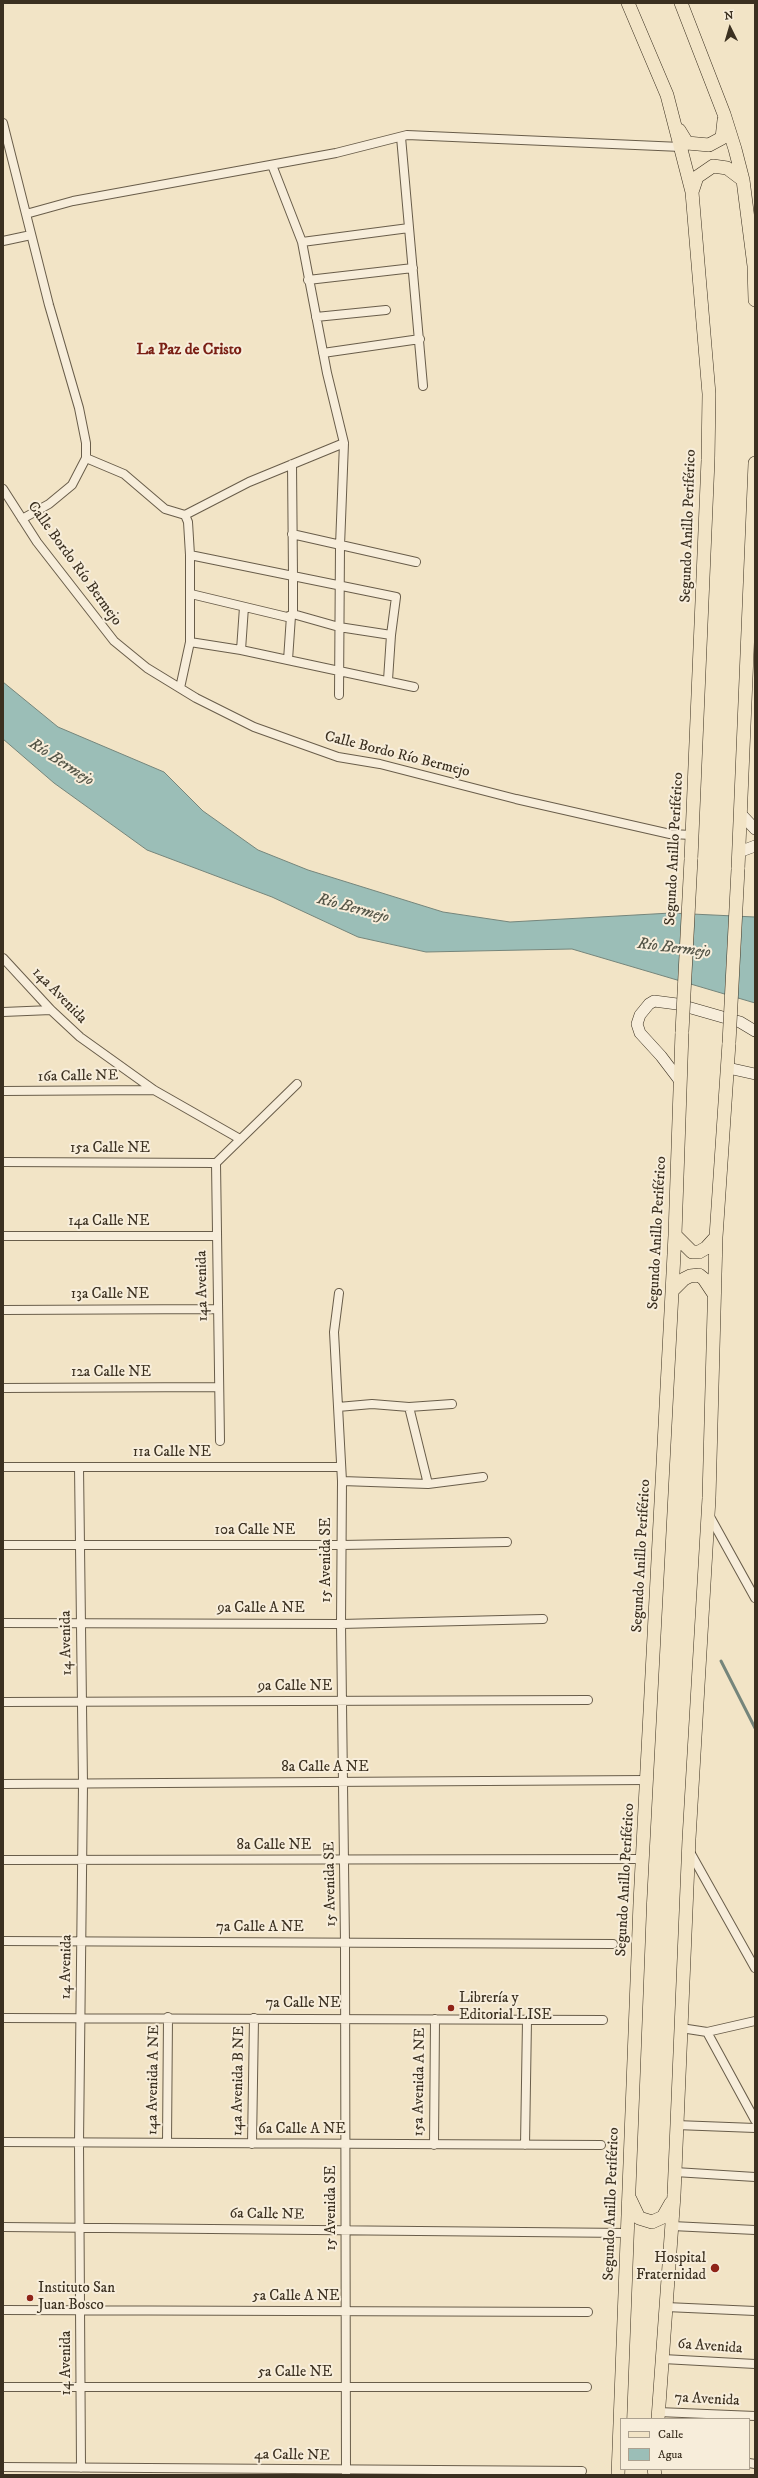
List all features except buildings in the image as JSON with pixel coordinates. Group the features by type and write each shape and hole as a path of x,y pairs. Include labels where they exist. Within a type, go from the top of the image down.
{"main road":[{"name":"Segundo Anillo Periférico","path":"620,2418 642,1859 675,1235 682,1032 691,859 709,394 692,192 667,95 628,3"},
{"path":"681,3 709,79 724,114 742,180 754,266 755,300"},
{"path":"675,125 687,143 709,145 722,138 724,114"},
{"path":"692,192 697,177 713,166 727,168 742,180"},
{"path":"658,2415 674,2195 689,1850 707,1512 716,1237 728,1068 742,814 755,463"},
{"path":"675,1235 692,1252 699,1252 706,1248 716,1237"},
{"path":"672,1290 684,1279 690,1276 698,1275 704,1279 714,1294"},
{"path":"629,2191 631,2204 639,2218 652,2222 660,2220 666,2214 674,2195"},
{"name":"Segundo Anillo Periférico","path":"618,2475 620,2421"}],"street":[{"path":"3,123 31,235 79,408 86,443 86,458 72,485 49,504 22,519"},
{"path":"26,214 72,201 336,153 401,137 681,147"},
{"path":"401,137 423,386"},
{"path":"272,165 302,242 323,353 344,443 340,546 339,695"},
{"path":"302,242 409,228"},
{"path":"3,241 31,235"},
{"path":"308,280 413,268"},
{"path":"316,317 386,310"},
{"path":"323,353 420,339"},
{"path":"86,458 124,474 165,509 185,514 249,482 344,443"},
{"path":"288,660 292,615 293,576 292,464"},
{"name":"Calle Bordo Río Bermejo","path":"3,489 37,542 114,641 147,668 180,688 254,727 338,757 380,764 516,799 670,834 692,835"},
{"path":"180,688 190,642 190,555 188,522 185,514"},
{"path":"292,534 416,562"},
{"path":"190,555 396,597 391,635 388,680"},
{"path":"191,594 244,607 292,615 339,627 391,635"},
{"path":"241,650 244,607"},
{"path":"190,642 241,650 339,672 388,680 414,687"},
{"path":"742,814 755,829"},
{"path":"739,852 755,846"},
{"name":"14a Avenida","path":"3,958 51,1010 80,1037 154,1090 240,1139"},
{"path":"680,1082 661,1056 640,1033 637,1024 638,1019 649,1004 654,1001 677,1004 740,1022 755,1031"},
{"path":"3,1012 51,1010"},
{"path":"728,1068 755,1074"},
{"path":"216,1163 297,1084"},
{"name":"16a Calle NE","path":"3,1092 154,1090"},
{"name":"15a Calle NE","path":"3,1162 216,1163"},
{"name":"14a Avenida","path":"216,1163 220,1441"},
{"name":"14a Calle NE","path":"3,1236 216,1236"},
{"name":"15 Avenida SE","path":"339,1293 334,1332 340,1467 342,1481 341,1624 346,1943 346,2473"},
{"name":"13a Calle NE","path":"3,1310 217,1309"},
{"name":"12a Calle NE","path":"3,1388 219,1386"},
{"path":"338,1407 372,1404 409,1407 452,1404"},
{"path":"409,1407 428,1484"},
{"name":"11a Calle NE","path":"3,1467 340,1467"},
{"name":"14 Avenida","path":"79,1467 83,1784 79,2143 81,2468"},
{"path":"342,1481 428,1484 483,1477"},
{"path":"707,1512 755,1598"},
{"name":"10a Calle NE","path":"3,1545 342,1545 507,1542"},
{"name":"9a Calle A NE","path":"3,1623 81,1622 341,1624 543,1619"},
{"name":"9a Calle NE","path":"3,1702 588,1700"},
{"name":"8a Calle A NE","path":"3,1784 647,1780"},
{"path":"689,1850 755,1968"},
{"name":"8a Calle NE","path":"3,1860 642,1859"},
{"name":"7a Calle A NE","path":"3,1941 613,1944"},
{"name":"7a Calle NE","path":"3,2018 168,2017 603,2020"},
{"name":"14a Avenida A NE","path":"167,2143 168,2017"},
{"name":"14a Avenida B NE","path":"252,2144 254,2018"},
{"name":"15a Avenida A NE","path":"434,2145 435,2019"},
{"path":"525,2145 527,2020"},
{"path":"681,2028 707,2032 755,2021"},
{"path":"707,2032 755,2120"},
{"path":"676,2125 755,2128"},
{"name":"6a Calle A NE","path":"3,2142 601,2145"},
{"path":"675,2172 755,2177"},
{"path":"672,2226 755,2230"},
{"name":"6a Calle NE","path":"3,2227 627,2232"},
{"path":"666,2307 755,2312"},
{"name":"5a Calle A NE","path":"3,2310 588,2312"},
{"name":"6a Avenida","path":"663,2358 755,2364"},
{"name":"5a Calle NE","path":"3,2387 587,2387"},
{"name":"7a Avenida","path":"658,2415 755,2416"},
{"name":"4a Calle NE","path":"3,2467 346,2473 582,2471"}],"water":[{"name":"Río Bermejo","path":"3,682 58,727 164,772 203,811 258,850 308,870 443,912 510,922 671,913 755,917 755,1003 572,949 426,952 358,937 272,897 147,850 54,783 3,739"}],"waterway":[{"path":"721,1661 755,1728"}],"place":[{"name":"Librería y Editorial LISE","path":"451,2008"},
{"name":"Hospital Fraternidad","path":"715,2268"},
{"name":"Instituto San Juan Bosco","path":"30,2298"}],"district":[{"name":"La Paz de Cristo","path":"189,351"}]}
